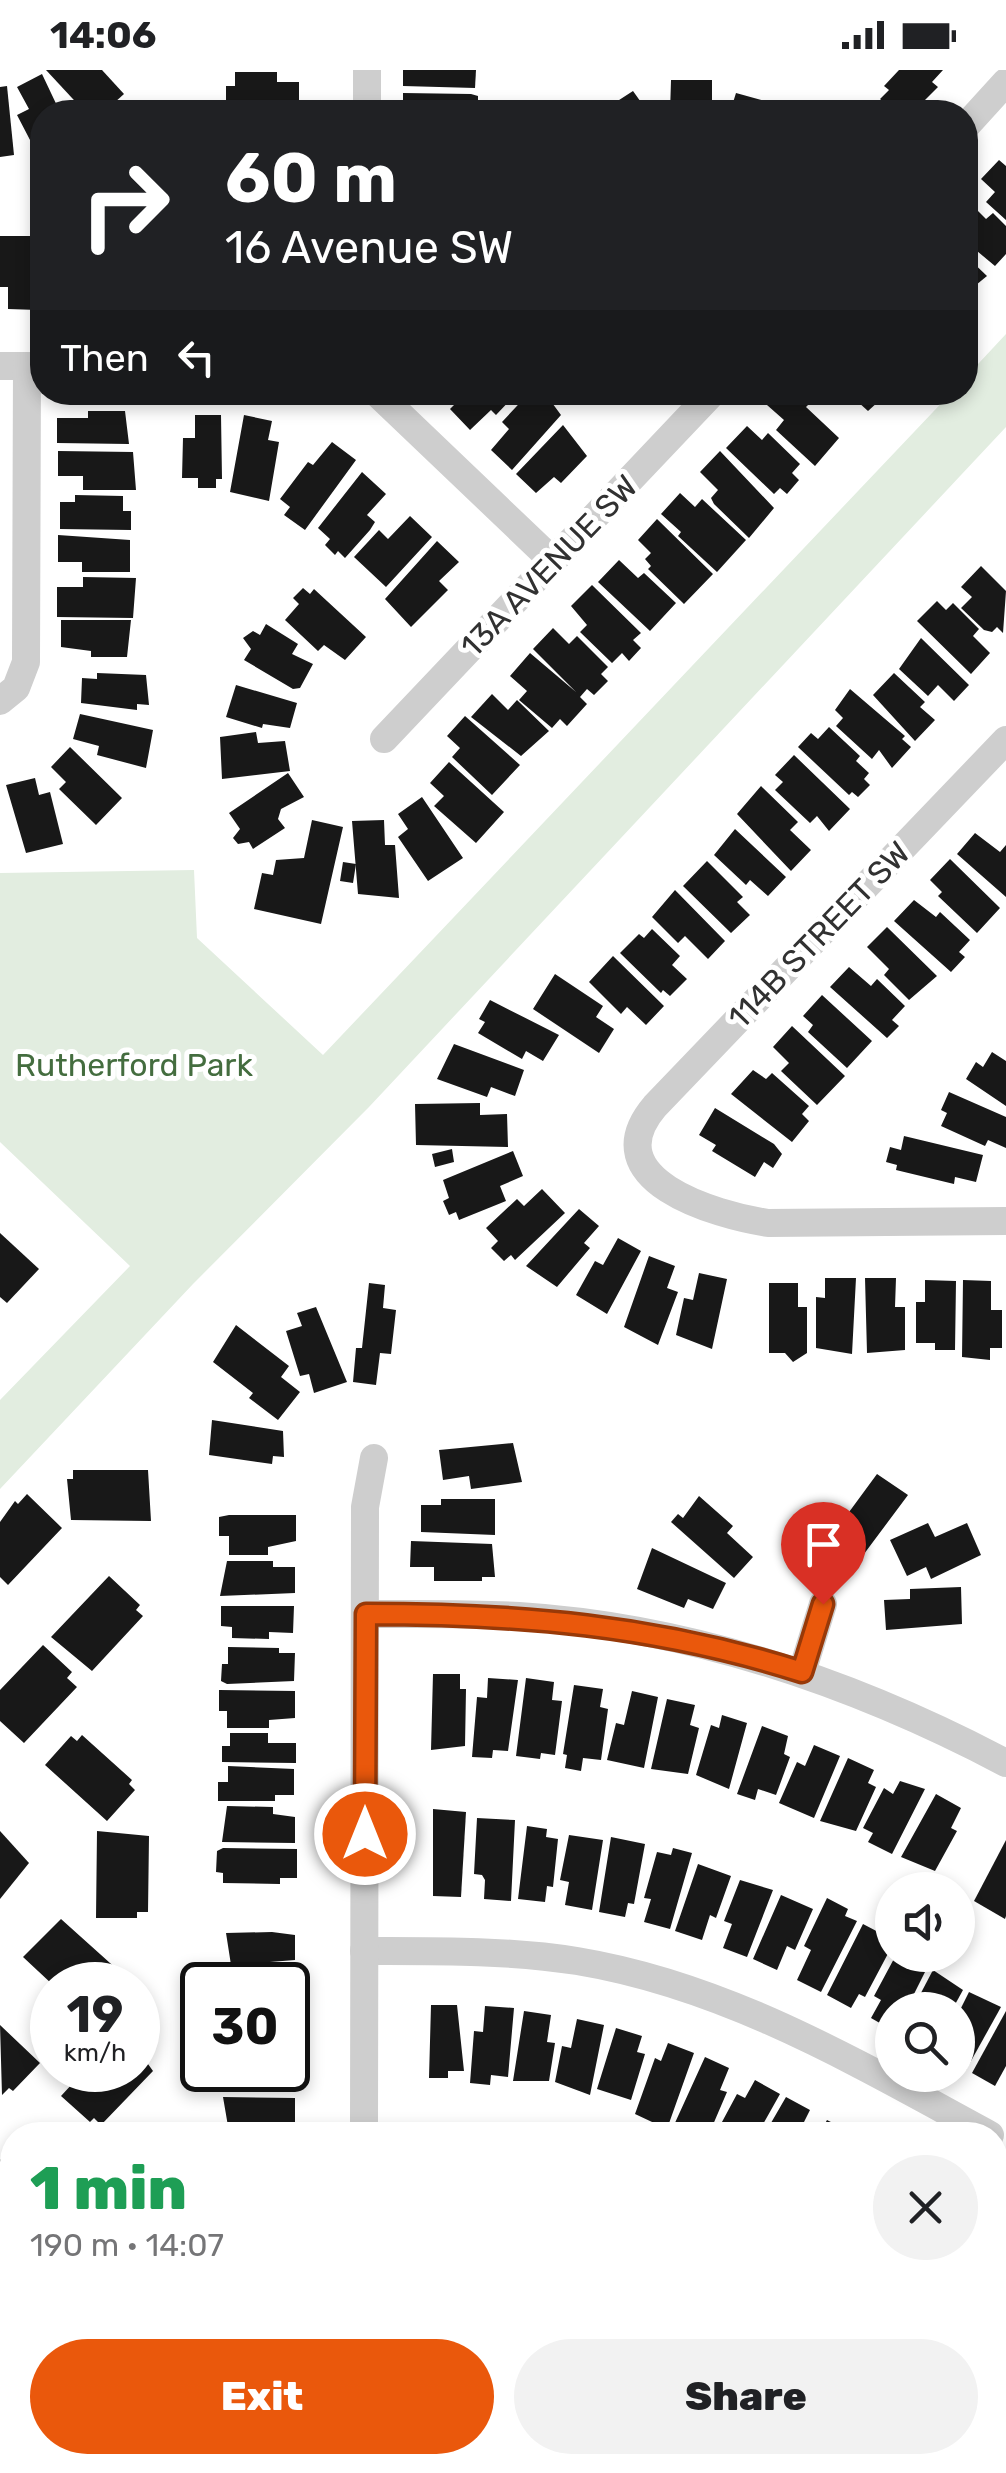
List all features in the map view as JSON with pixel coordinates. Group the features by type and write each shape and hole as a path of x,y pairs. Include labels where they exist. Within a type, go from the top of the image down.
{"street":[{"path":"367,70 367,100"},
{"path":"978,113 1006,82"},
{"path":"0,701 16,688 26,662 23,366"},
{"path":"390,405 553,561"},
{"name":"13A AVENUE SW","path":"384,739 702,405"},
{"name":"114B STREET SW","path":"1006,740 654,1106 638,1134 638,1152 649,1174 688,1202 738,1218 768,1223 1006,1221"},
{"path":"364,2122 366,1507 374,1458"},
{"path":"802,1672 823,1604"},
{"path":"366,1614 484,1614 594,1624 693,1642 802,1672 922,1720 1006,1763"},
{"path":"364,1951 487,1951 580,1962 647,1976 775,2022 965,2122"}],"green space":[{"name":"Rutherford Park","path":"1006,334 1006,427 369,1107 193,1284 0,1489 0,1400 130,1266 0,1142 0,873 194,870 197,938 323,1055 940,405 978,405 978,364"}],"building":[{"path":"46,70 102,70 124,94 117,100 74,100"},
{"path":"403,70 476,70 475,88 403,86"},
{"path":"899,70 943,70 932,82 938,87 925,100 881,100 889,90 884,86"},
{"path":"235,72 277,72 277,82 299,82 299,100 226,100 226,86 235,86"},
{"path":"42,74 54,100 30,100 30,140 17,115 29,109 17,87"},
{"path":"671,80 712,80 712,100 670,100"},
{"path":"7,86 14,155 0,157 0,87"},
{"path":"633,91 639,100 619,100"},
{"path":"403,93 478,96 478,100 403,100"},
{"path":"736,93 761,100 734,100"},
{"path":"999,160 1006,166 1006,220 986,202 995,192 981,179"},
{"path":"978,211 986,219 993,213 1006,226 1006,254 995,266 978,252"},
{"path":"0,236 30,236 30,310 8,309 8,287 0,287"},
{"path":"978,267 987,276 978,283"},
{"path":"454,405 506,405 496,415 491,410 470,430 450,409"},
{"path":"518,405 554,405 561,415 512,470 491,450 509,429 502,422"},
{"path":"767,405 808,405 839,438 815,466 776,430 784,420"},
{"path":"88,411 125,411 129,444 57,443 57,418 88,418"},
{"path":"195,415 221,415 222,479 216,479 216,488 198,488 198,478 182,478 183,438 195,438"},
{"path":"244,415 272,421 268,440 279,442 269,501 230,492"},
{"path":"563,425 587,456 561,483 554,477 536,493 516,474"},
{"path":"747,426 762,440 768,433 800,464 792,473 799,480 787,494 780,488 774,494 726,448"},
{"path":"332,442 356,460 305,530 284,515 290,507 280,499 308,462 313,465"},
{"path":"58,451 133,452 136,490 83,490 83,476 58,476"},
{"path":"720,451 774,508 749,538 714,504 711,498 718,490 700,472"},
{"path":"362,472 386,494 367,515 375,522 370,530 345,558 325,545 330,539 318,528"},
{"path":"680,493 695,507 702,499 746,540 717,572 678,536 681,532 661,514"},
{"path":"75,495 123,496 123,511 131,511 131,530 60,529 60,502 75,502"},
{"path":"410,516 432,537 386,587 354,557 379,530 388,539"},
{"path":"657,519 713,574 684,604 648,569 651,566 645,559 651,553 638,540"},
{"path":"58,535 130,540 130,572 82,572 82,562 58,562"},
{"path":"437,541 459,562 439,581 448,590 411,627 385,599"},
{"path":"619,560 638,578 644,573 676,603 650,631 598,582"},
{"path":"981,566 1006,591 1003,633 997,627 992,632 984,630 961,608 972,597 961,587"},
{"path":"83,577 136,578 133,618 57,617 57,587 83,587"},
{"path":"592,585 641,633 633,640 641,648 629,661 622,653 612,663 580,632 587,625 571,606"},
{"path":"303,588 310,594 314,589 366,637 345,660 324,645 318,651 285,620 299,604 293,598"},
{"path":"937,601 946,610 953,603 979,629 973,636 990,653 971,674 917,621"},
{"path":"61,620 131,620 127,657 91,657 91,651 61,647"},
{"path":"266,624 298,644 292,654 313,664 300,688 293,689 244,660 251,649 243,638 253,631 260,635"},
{"path":"553,628 569,644 577,636 608,667 601,674 608,681 594,695 587,689 580,697 587,704 567,726 560,719 552,728 519,700 527,691 510,676 530,653 576,692 533,649"},
{"path":"921,638 969,685 954,701 938,685 928,696 899,669"},
{"path":"97,673 146,675 149,705 137,704 137,710 81,703 82,678 97,679"},
{"path":"894,673 925,702 920,707 935,720 915,741 873,695"},
{"path":"236,685 297,703 290,728 263,724 262,728 226,717"},
{"path":"850,689 905,736 902,739 911,747 892,768 879,750 872,759 836,726 843,718 835,710"},
{"path":"492,694 508,710 517,700 549,731 521,756 471,717"},
{"path":"80,714 153,730 146,768 97,755 99,746 73,739"},
{"path":"465,716 520,765 492,795 452,757 460,748 447,736"},
{"path":"829,727 860,756 856,761 869,773 864,779 870,785 858,797 852,792 849,795 798,747 811,733 818,739"},
{"path":"256,732 258,743 285,741 290,771 222,779 220,737"},
{"path":"70,747 122,798 96,825 59,789 66,782 51,767"},
{"path":"794,755 850,809 829,831 817,816 810,823 775,790 783,782 775,775"},
{"path":"449,762 504,812 476,843 434,806 444,796 430,783"},
{"path":"288,773 304,797 281,809 278,819 285,828 253,849 249,842 238,844 233,838 240,829 229,813"},
{"path":"35,778 39,795 50,792 63,844 26,853 6,785"},
{"path":"761,786 798,822 790,830 811,850 791,871 737,814"},
{"path":"422,797 463,858 428,881 398,837 408,829 398,814"},
{"path":"312,820 343,827 321,924 254,909 262,873 273,875 276,860 304,858"},
{"path":"384,820 385,845 395,845 399,898 358,894 352,821"},
{"path":"735,829 786,877 768,896 750,880 746,885 714,855"},
{"path":"975,833 1000,852 1006,845 1006,897 957,854"},
{"path":"950,859 1000,908 977,933 938,896 942,892 930,880"},
{"path":"707,861 743,897 737,902 750,915 731,933 683,886"},
{"path":"343,862 356,864 353,883 340,881"},
{"path":"675,890 725,941 708,959 685,936 678,943 652,917"},
{"path":"914,900 936,917 940,912 970,940 959,952 965,957 951,972 894,921"},
{"path":"887,927 937,976 909,1000 884,975 889,969 867,947"},
{"path":"652,929 680,956 672,965 687,979 670,996 663,990 661,993 620,953 639,934 644,938"},
{"path":"613,956 664,1006 646,1025 627,1007 621,1014 589,982"},
{"path":"849,967 871,986 877,979 905,1006 892,1020 899,1026 887,1038 830,987"},
{"path":"555,974 603,1006 596,1017 614,1029 599,1053 533,1009"},
{"path":"822,995 872,1041 847,1068 808,1032 813,1025 803,1016"},
{"path":"490,1000 559,1035 543,1061 526,1051 522,1059 478,1033 485,1022 479,1019"},
{"path":"792,1026 845,1076 817,1105 781,1071 789,1063 773,1047"},
{"path":"454,1044 524,1070 515,1096 491,1087 487,1097 437,1079"},
{"path":"992,1052 1006,1061 1006,1106 966,1079 976,1062 983,1067"},
{"path":"753,1070 766,1079 772,1073 809,1106 802,1114 809,1121 792,1142 731,1094"},
{"path":"949,1092 1006,1117 1006,1148 988,1140 985,1146 941,1126 947,1113 941,1110"},
{"path":"480,1103 480,1115 507,1114 508,1147 416,1145 415,1104"},
{"path":"715,1108 774,1144 782,1154 773,1168 764,1162 755,1177 712,1151 716,1145 699,1135"},
{"path":"904,1136 983,1155 976,1182 955,1177 954,1184 896,1170 897,1165 886,1162 890,1147 901,1150"},
{"path":"452,1149 454,1162 435,1167 432,1154"},
{"path":"513,1151 523,1176 500,1186 506,1201 459,1220 456,1212 449,1215 443,1201 449,1198 443,1180"},
{"path":"542,1189 565,1213 515,1260 511,1255 504,1261 491,1248 498,1241 486,1228 517,1199 524,1206"},
{"path":"579,1209 599,1226 584,1243 590,1248 557,1287 526,1266"},
{"path":"0,1233 39,1269 7,1303 0,1297"},
{"path":"618,1238 641,1251 607,1314 576,1295 595,1261 603,1265"},
{"path":"649,1256 675,1266 667,1288 678,1292 658,1345 624,1327"},
{"path":"699,1273 727,1279 712,1349 676,1335 684,1298 693,1300"},
{"path":"825,1278 856,1278 852,1354 816,1348 816,1297 825,1298"},
{"path":"865,1278 896,1278 895,1307 905,1307 905,1350 867,1353"},
{"path":"925,1280 956,1281 955,1350 935,1350 935,1343 916,1343 916,1302 925,1302"},
{"path":"963,1280 991,1281 991,1310 1002,1310 1002,1348 990,1348 990,1360 962,1357"},
{"path":"369,1283 385,1285 383,1308 396,1310 391,1354 380,1353 376,1385 353,1382 356,1348 362,1348"},
{"path":"769,1283 798,1283 798,1307 807,1307 807,1353 793,1362 785,1353 769,1353"},
{"path":"316,1307 347,1382 314,1393 309,1374 300,1376 286,1331 302,1326 297,1313"},
{"path":"236,1325 289,1366 281,1377 300,1392 278,1420 249,1398 253,1393 213,1362"},
{"path":"212,1420 283,1431 284,1457 273,1456 272,1464 209,1455"},
{"path":"513,1443 522,1482 471,1489 469,1476 443,1480 439,1450"},
{"path":"73,1470 148,1470 151,1521 71,1520 67,1479 73,1479"},
{"path":"877,1474 908,1495 861,1558 838,1541 848,1528 841,1523"},
{"path":"27,1494 62,1528 8,1585 0,1577 0,1522 15,1501 18,1504"},
{"path":"699,1496 733,1526 727,1533 753,1557 734,1578 671,1522 678,1514 683,1518"},
{"path":"441,1499 495,1499 495,1535 421,1532 421,1505 441,1505"},
{"path":"296,1515 296,1541 268,1547 268,1555 229,1555 229,1536 219,1536 219,1517"},
{"path":"928,1523 935,1537 967,1523 981,1555 931,1579 926,1567 907,1576 890,1540"},
{"path":"411,1541 492,1544 495,1577 482,1577 482,1581 434,1581 434,1567 410,1567"},
{"path":"652,1548 726,1583 713,1609 688,1599 684,1608 637,1589"},
{"path":"227,1561 273,1561 273,1567 295,1567 295,1593 220,1596"},
{"path":"109,1576 140,1605 136,1610 143,1616 92,1671 51,1637"},
{"path":"961,1587 962,1624 886,1630 884,1600 910,1599 910,1589"},
{"path":"221,1606 294,1606 293,1633 269,1632 269,1639 232,1638 232,1627 221,1626"},
{"path":"43,1645 72,1672 67,1678 77,1687 24,1743 0,1721 0,1690"},
{"path":"228,1647 279,1648 279,1653 295,1653 294,1681 221,1681 222,1664 228,1664"},
{"path":"433,1674 460,1674 460,1689 466,1689 465,1746 431,1750"},
{"path":"488,1678 518,1680 508,1751 493,1750 492,1758 472,1757 477,1697 487,1698"},
{"path":"526,1678 554,1682 552,1700 562,1701 555,1755 541,1753 540,1759 516,1756"},
{"path":"574,1685 603,1689 600,1707 608,1709 601,1760 583,1758 581,1771 565,1768 567,1755 563,1754"},
{"path":"219,1690 295,1691 295,1718 269,1720 269,1728 227,1728 227,1711 219,1711"},
{"path":"632,1691 658,1697 644,1768 607,1760 616,1723 624,1725"},
{"path":"667,1699 695,1705 690,1725 699,1728 688,1774 651,1769"},
{"path":"722,1715 747,1723 729,1789 696,1775 711,1725 719,1728"},
{"path":"762,1726 788,1736 784,1754 790,1757 776,1795 758,1789 755,1800 737,1794"},
{"path":"230,1733 268,1733 268,1743 296,1743 296,1763 222,1762 222,1746 230,1746"},
{"path":"82,1735 132,1780 129,1784 135,1790 107,1821 45,1765 71,1736 77,1741"},
{"path":"814,1745 840,1756 814,1818 779,1803 797,1762 805,1766"},
{"path":"848,1758 874,1770 868,1783 876,1787 856,1831 820,1821"},
{"path":"228,1766 294,1769 294,1795 275,1795 275,1801 218,1801 218,1782 228,1782"},
{"path":"900,1781 925,1789 892,1854 868,1842 873,1833 863,1828 884,1788 893,1794"},
{"path":"936,1794 961,1808 951,1828 957,1831 935,1871 901,1857"},
{"path":"227,1806 273,1807 273,1814 295,1817 295,1843 222,1842"},
{"path":"433,1809 466,1812 461,1897 433,1896"},
{"path":"477,1818 515,1820 511,1901 484,1899 485,1880 474,1874"},
{"path":"527,1826 547,1829 546,1837 558,1839 553,1887 547,1886 545,1902 518,1899"},
{"path":"0,1831 29,1863 0,1899"},
{"path":"97,1831 149,1836 148,1912 137,1912 137,1918 96,1918"},
{"path":"569,1835 603,1840 592,1910 565,1905 569,1882 560,1880"},
{"path":"611,1837 645,1844 634,1904 628,1903 625,1917 599,1912"},
{"path":"1006,1840 1005,1919 975,1899"},
{"path":"673,1848 692,1853 670,1929 644,1922 651,1899 644,1898 657,1852 671,1855"},
{"path":"297,1849 297,1878 280,1878 280,1884 223,1883 223,1873 216,1872 217,1851"},
{"path":"698,1864 731,1876 716,1918 710,1915 702,1940 675,1931"},
{"path":"740,1880 773,1890 747,1957 723,1948 732,1924 724,1921"},
{"path":"781,1895 813,1909 795,1950 787,1946 777,1970 753,1959"},
{"path":"827,1898 848,1909 845,1916 857,1921 821,1992 797,1980 811,1950 804,1946"},
{"path":"61,1919 109,1962 30,1964 23,1957"},
{"path":"863,1924 875,1930 875,1972 878,1972 865,1997 859,1994 851,2008 827,1995"},
{"path":"226,1933 295,1935 295,1960 231,1962"},
{"path":"887,1972 925,1972 915,1992 876,1992"},
{"path":"932,1972 963,1990 962,1992 921,1992"},
{"path":"975,1995 1001,2007 975,2054"},
{"path":"431,2005 457,2005 464,2071 448,2071 448,2078 429,2078"},
{"path":"485,2006 514,2008 508,2077 491,2075 490,2085 470,2083 474,2031 483,2032"},
{"path":"524,2011 551,2015 547,2042 555,2043 549,2081 513,2081"},
{"path":"1006,2011 1006,2066 995,2086 975,2075 975,2068"},
{"path":"577,2019 604,2025 590,2095 555,2082 562,2046 571,2048"},
{"path":"0,2025 30,2054 30,2073 13,2091 9,2088 2,2095"},
{"path":"616,2028 642,2036 637,2052 645,2054 631,2100 597,2089"},
{"path":"668,2043 694,2053 669,2122 652,2122 635,2114 655,2058 661,2061"},
{"path":"705,2057 729,2068 720,2090 727,2092 714,2122 675,2122"},
{"path":"755,2080 780,2094 764,2122 722,2122 737,2094 745,2098"},
{"path":"65,2092 133,2092 104,2122 94,2118 90,2122 61,2096"},
{"path":"223,2097 295,2098 295,2122 227,2122"},
{"path":"786,2097 810,2110 804,2122 772,2122"}],"route":[{"path":"365,1834 366,1614 484,1614 594,1624 693,1642 802,1672 823,1604"}]}
